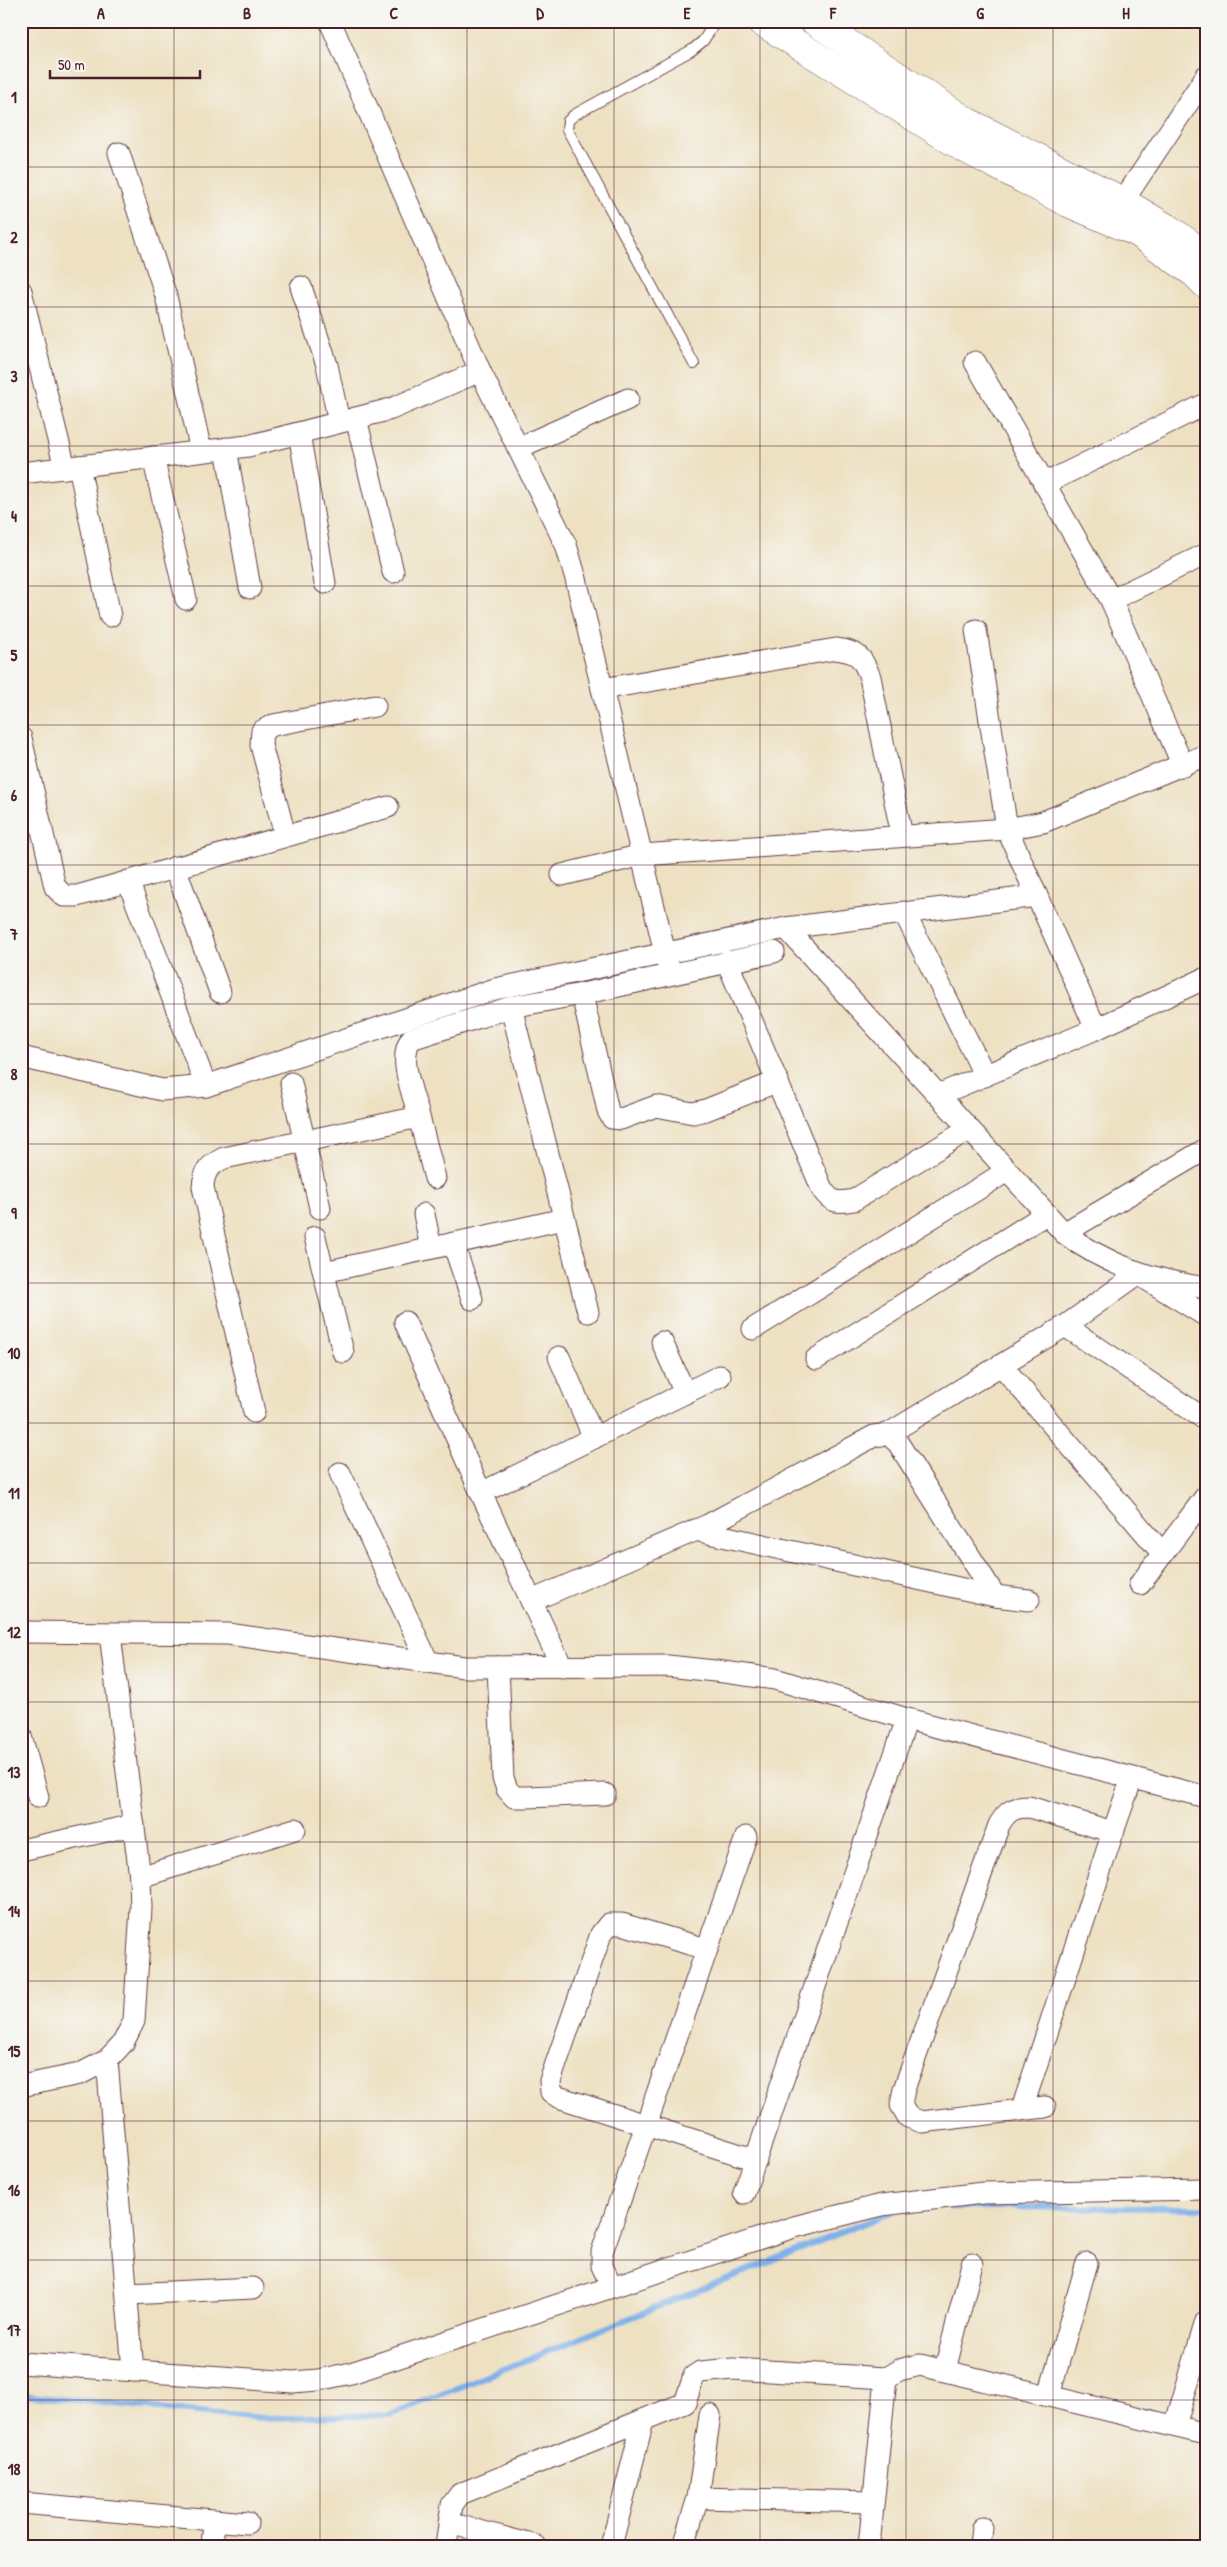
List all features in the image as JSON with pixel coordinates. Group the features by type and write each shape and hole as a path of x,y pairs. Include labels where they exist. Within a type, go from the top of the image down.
{"street":[{"path":"330,21 480,371 566,545 576,579 670,974"},
{"path":"760,21 962,147 1068,203 1116,211 1169,229 1206,255"},
{"path":"814,21 968,122 1116,211 1138,233 1195,274 1206,286"},
{"path":"1116,211 1206,76"},
{"path":"119,153 166,296 201,451"},
{"path":"301,287 348,420 392,572"},
{"path":"21,291 72,467 110,616"},
{"path":"975,362 1111,600 1183,766"},
{"path":"21,474 248,446 391,409 480,371"},
{"path":"518,448 628,399"},
{"path":"1044,484 1206,404"},
{"path":"298,433 325,583"},
{"path":"226,448 250,588"},
{"path":"153,457 186,599"},
{"path":"1111,600 1206,554"},
{"path":"976,630 1007,829 1096,1029"},
{"path":"602,688 836,649 853,651 864,662 870,677 902,836"},
{"path":"286,835 261,745 262,731 273,725 375,706"},
{"path":"21,738 56,887 64,896 77,896 388,807"},
{"path":"562,875 642,855 1007,829 1043,822 1206,755"},
{"path":"175,867 220,992"},
{"path":"128,881 206,1086"},
{"path":"21,1057 162,1090 206,1086 495,990 665,952 786,928 1037,896"},
{"path":"904,912 985,1076"},
{"path":"786,928 1064,1233 1088,1251 1138,1274 1206,1316"},
{"path":"435,1178 405,1058 406,1047 411,1040 511,1007 582,994 774,952"},
{"path":"727,961 822,1189 829,1199 840,1203 854,1200 969,1129"},
{"path":"938,1095 1096,1029 1206,978"},
{"path":"582,994 608,1111 612,1118 621,1119 656,1106 693,1113 706,1110 778,1082"},
{"path":"511,1007 588,1312"},
{"path":"291,1083 320,1208"},
{"path":"254,1412 204,1186 204,1175 210,1165 224,1158 419,1117"},
{"path":"1064,1233 1206,1149"},
{"path":"753,1329 1008,1171"},
{"path":"424,1214 431,1248"},
{"path":"816,1360 1046,1214"},
{"path":"324,1272 564,1219"},
{"path":"315,1237 343,1352"},
{"path":"453,1243 472,1299"},
{"path":"531,1601 695,1530 874,1436 888,1434 1064,1326 1138,1274 1206,1288"},
{"path":"405,1322 480,1493 562,1667"},
{"path":"1064,1326 1206,1420"},
{"path":"662,1342 685,1393"},
{"path":"559,1357 594,1438"},
{"path":"1001,1365 1163,1554"},
{"path":"480,1493 720,1376"},
{"path":"888,1434 898,1443 994,1596"},
{"path":"340,1473 428,1662"},
{"path":"1140,1584 1206,1496"},
{"path":"695,1530 994,1596 1029,1600"},
{"path":"21,1632 228,1634 464,1667 668,1666 775,1679 907,1719 1206,1797"},
{"path":"21,2086 80,2074 107,2060 123,2043 134,2021 141,1908 140,1877 110,1634"},
{"path":"498,1667 503,1778 507,1789 514,1796 526,1797 605,1794"},
{"path":"744,2193 907,1719"},
{"path":"21,1736 38,1797"},
{"path":"1022,2109 1132,1778"},
{"path":"1045,2107 922,2122 908,2117 901,2105 904,2088 999,1825 1006,1814 1016,1807 1028,1807 1113,1832"},
{"path":"21,1850 134,1825"},
{"path":"140,1877 295,1829"},
{"path":"612,2287 602,2266 602,2252 645,2123 746,1837"},
{"path":"706,1949 622,1924 609,1924 601,1934 550,2081 551,2092 558,2097 645,2123 756,2160"},
{"path":"107,2060 133,2371"},
{"path":"21,2362 292,2382 318,2380 351,2373 794,2227 882,2206 983,2193 1206,2189"},
{"path":"1049,2395 1088,2263"},
{"path":"945,2370 972,2264"},
{"path":"128,2294 253,2288"},
{"path":"1174,2426 1206,2321"},
{"path":"446,2546 452,2505 460,2494 473,2487 685,2403 694,2376 700,2372 733,2368 886,2378 899,2370 920,2365 1206,2434"},
{"path":"869,2546 886,2378"},
{"path":"683,2546 698,2498 710,2416"},
{"path":"611,2546 643,2421"},
{"path":"698,2498 873,2502"},
{"path":"21,2503 247,2524"},
{"path":"212,2546 214,2521"},
{"path":"450,2523 536,2546"}],"lane":[{"path":"694,364 567,129 568,121 574,115 692,50 703,41 716,21"}],"waterway":[{"path":"951,2207 1206,2208"},
{"path":"21,2395 262,2418 390,2415 892,2212"}]}
